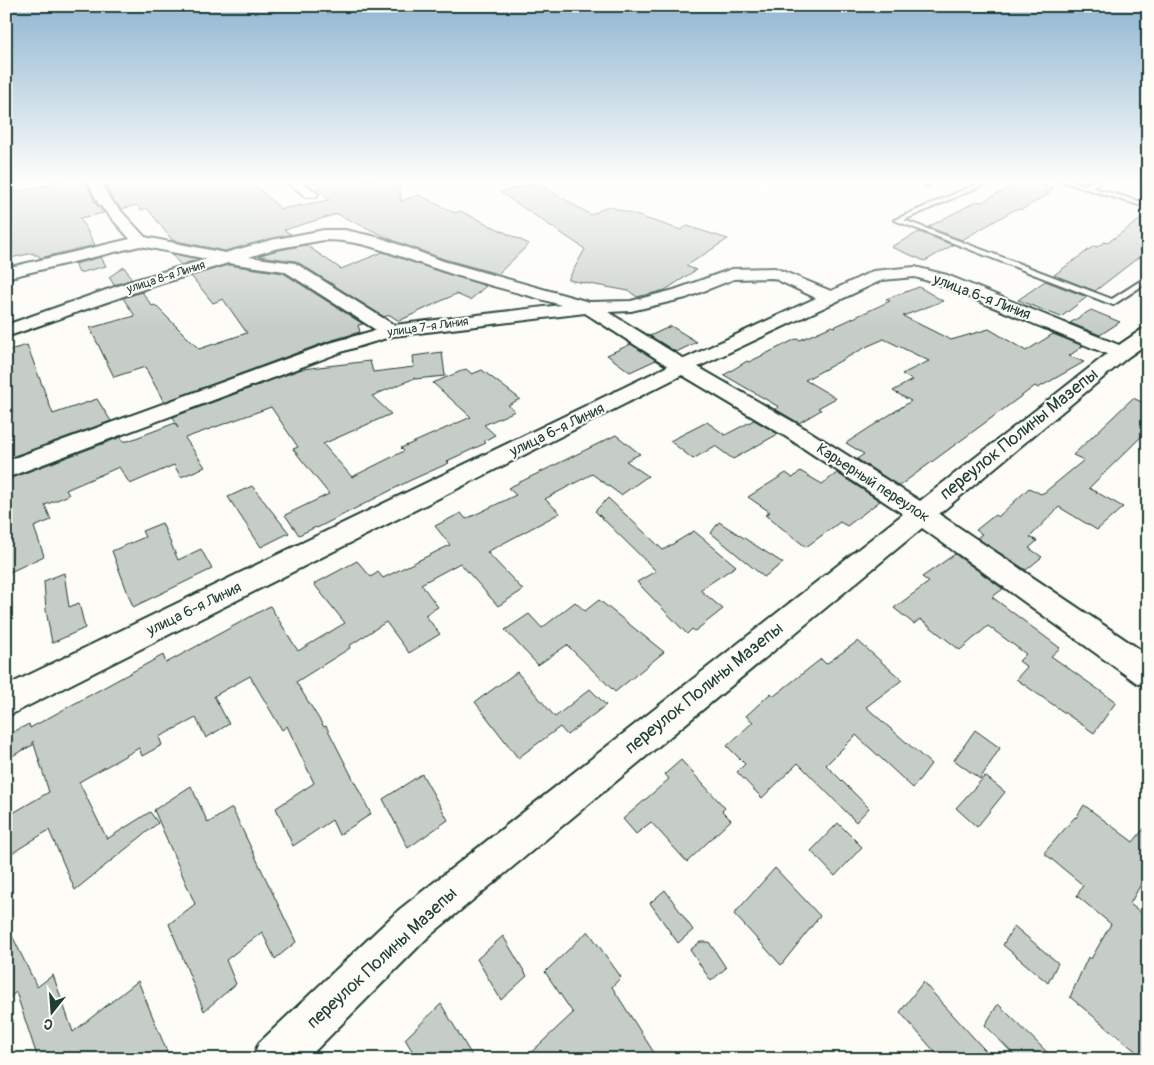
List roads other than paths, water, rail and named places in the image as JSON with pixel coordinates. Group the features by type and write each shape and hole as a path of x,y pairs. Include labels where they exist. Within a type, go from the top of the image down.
{"street":[{"path":"130,230 140,241"},
{"name":"улица 8-я Линия","path":"6,331 141,284 225,258 272,244 324,235 345,235 375,241 437,264 588,307"},
{"path":"6,273 140,241 225,258 289,267 391,331"},
{"name":"улица 6-я Линия","path":"6,702 683,367 879,275 915,272 941,279 1120,353"},
{"name":"улица 7-я Линия","path":"6,470 337,347 391,331 588,307 631,306 680,294 732,274 775,273 832,298"},
{"name":"Карьерный переулок","path":"588,307 683,367 796,433 920,513 1148,673"},
{"name":"переулок Полины Мазепы","path":"274,1059 414,922 920,513 1120,353 1148,334"}],"lane":[{"path":"923,230 1113,302 1148,278"}]}
